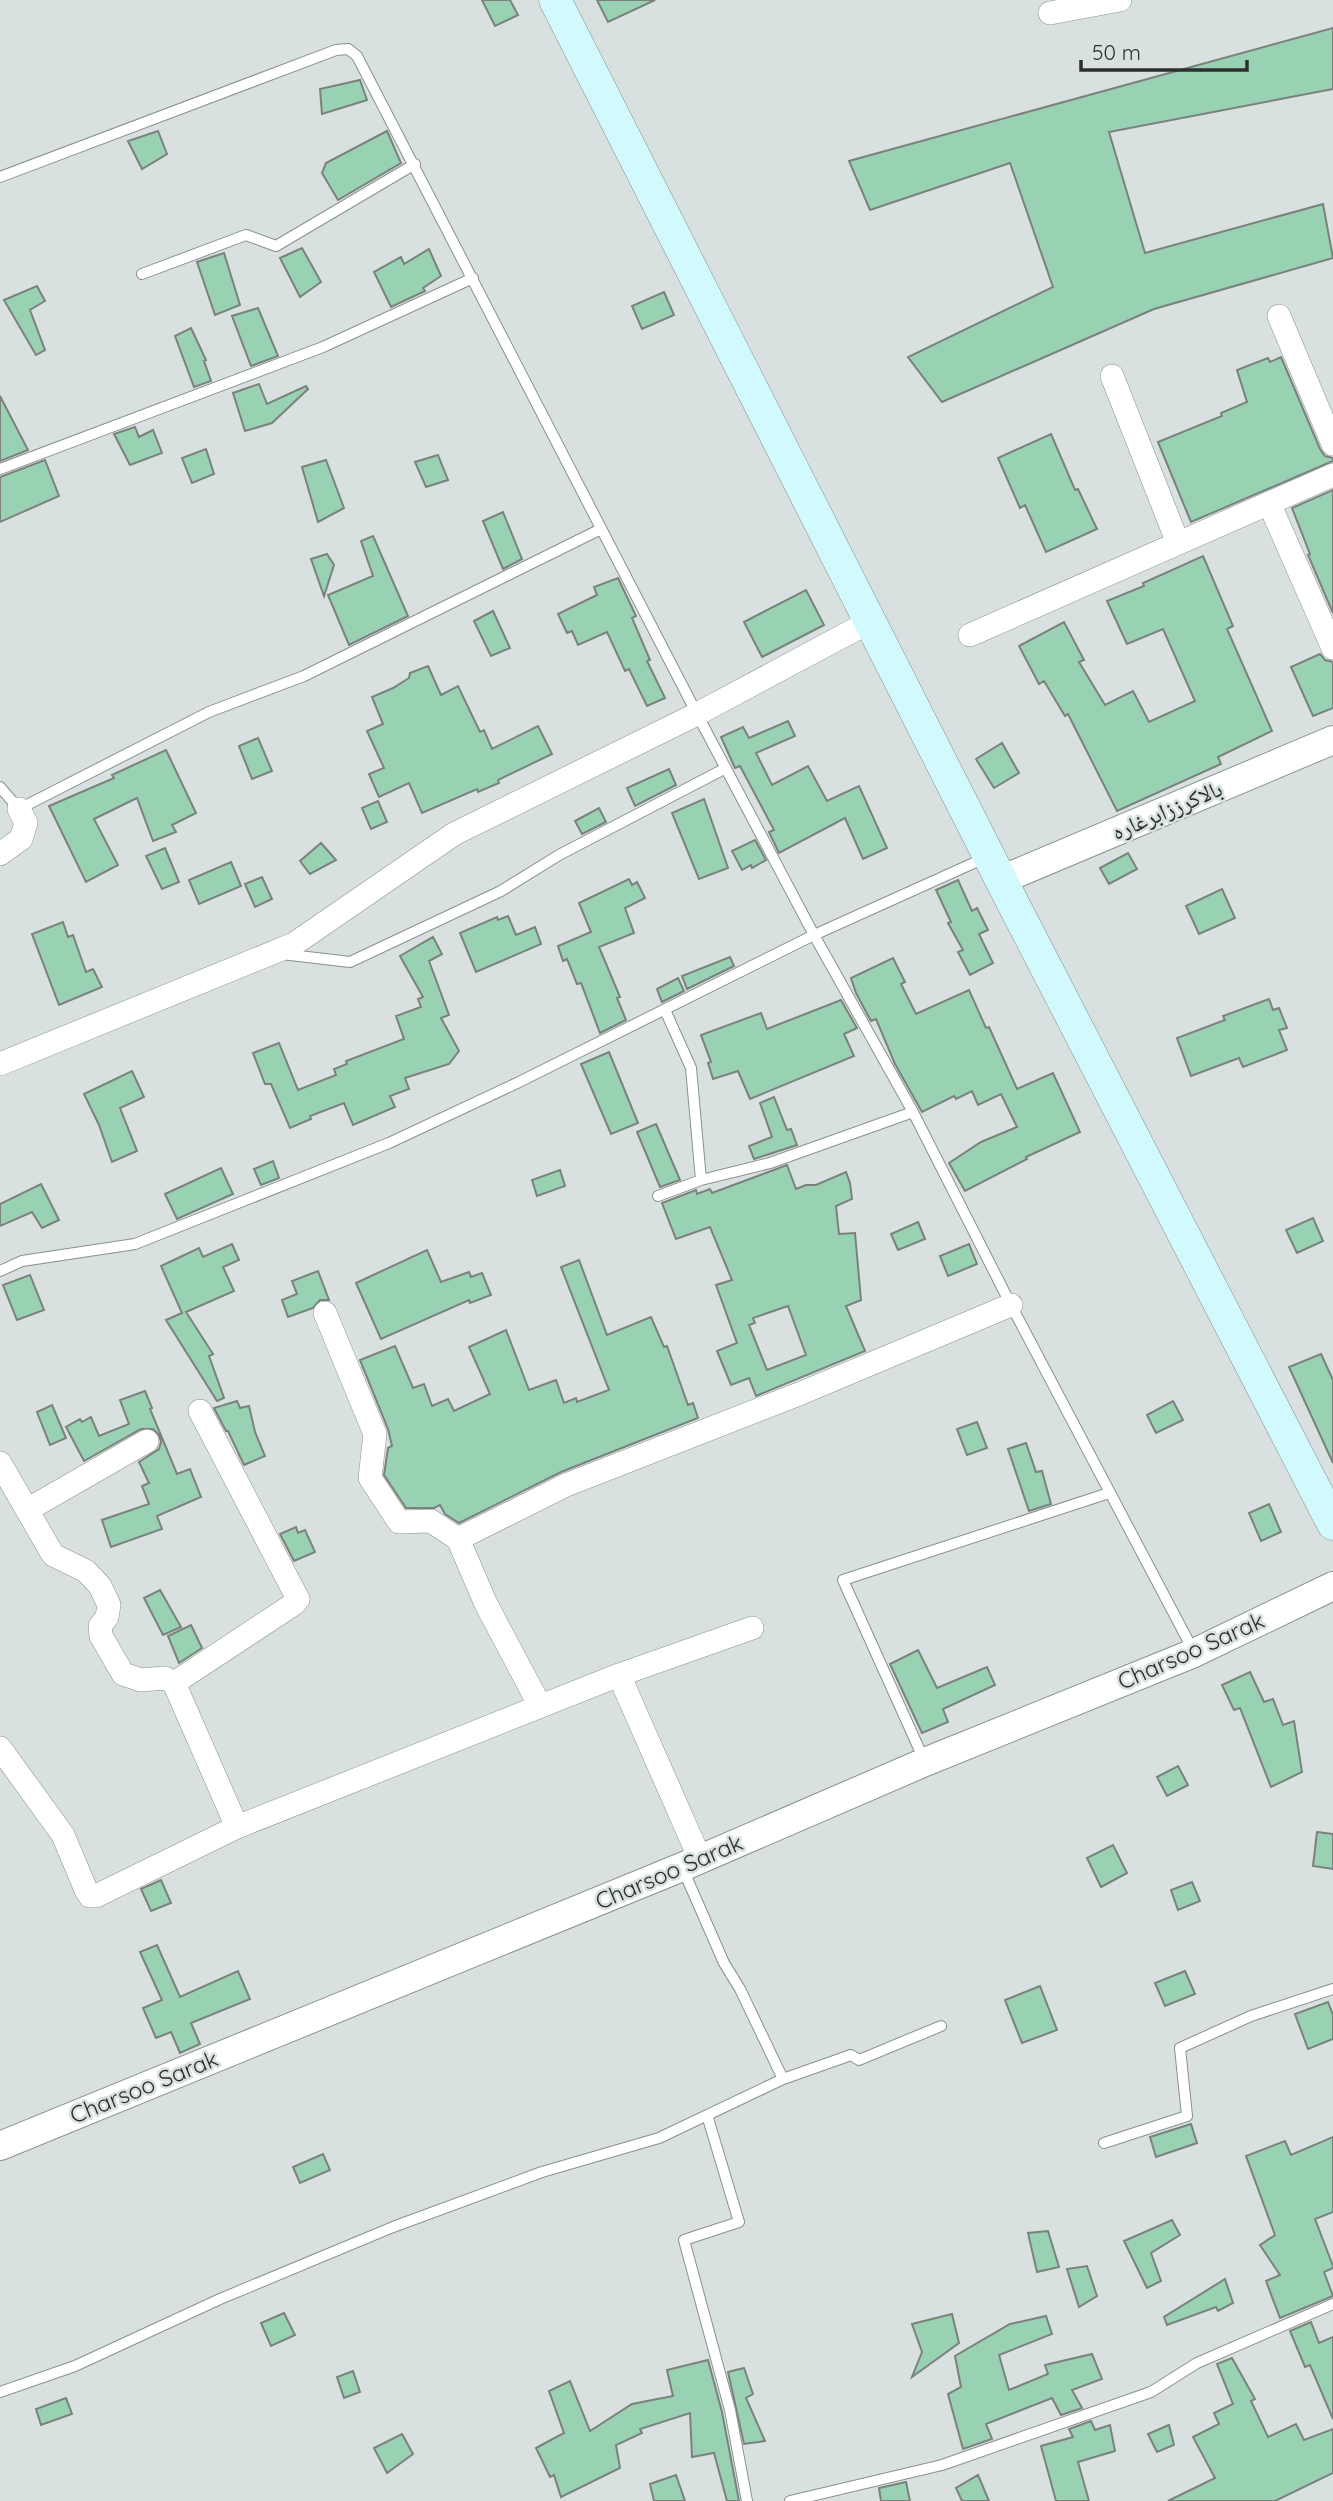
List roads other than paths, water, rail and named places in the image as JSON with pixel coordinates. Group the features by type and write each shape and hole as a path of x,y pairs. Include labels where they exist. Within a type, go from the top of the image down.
{"main road":[{"path":"555,0 995,868 1333,1524"}],"street":[{"path":"1051,13 1120,0"},
{"path":"1279,316 1333,444"},
{"path":"1112,376 1178,543"},
{"path":"970,635 1333,475"},
{"path":"1269,503 1333,648"},
{"path":"0,1064 294,944 454,834 697,714 872,621"},
{"name":"بالاکرززابرغاره","path":"995,868 1333,740"},
{"path":"0,854 22,839 26,823 19,809"},
{"path":"458,1538 566,1485 799,1394 1011,1305"},
{"path":"325,1313 375,1434 370,1478 399,1522 431,1521 458,1538 486,1604 540,1706"},
{"path":"174,1684 298,1599 200,1411"},
{"path":"27,1510 147,1441"},
{"path":"0,1463 53,1555 86,1571 100,1586 109,1605 107,1617 100,1626 101,1636 123,1674 141,1680 165,1678 174,1684 237,1827"},
{"name":"Charsoo Sarak","path":"0,2146 691,1863 925,1762 1194,1653 1333,1586"},
{"path":"0,1748 63,1835 90,1896 96,1896 237,1827 619,1675 752,1628"},
{"path":"619,1675 691,1863"}],"lane":[{"path":"0,177 336,50 348,48 358,56 697,714 814,935 914,1112 1011,1305 1194,1653"},
{"path":"142,274 246,235 276,246 415,164"},
{"path":"0,468 323,347 473,278"},
{"path":"0,787 19,809 209,712 304,676 601,530"},
{"path":"273,953 350,962 501,891 559,855 726,768"},
{"path":"0,1271 22,1261 135,1244 269,1193 389,1143 814,935 995,868"},
{"path":"665,1010 691,1068 701,1180"},
{"path":"658,1196 701,1180 770,1163 914,1112"},
{"path":"925,1762 843,1580 1109,1493"},
{"path":"691,1863 724,1963 740,1989 783,2079"},
{"path":"1104,2143 1187,2116 1180,2048 1251,2016 1319,1996 1333,1989"},
{"path":"0,2392 75,2366 220,2299 393,2227 542,2172 659,2138 783,2079 850,2055 859,2060 941,2026"},
{"path":"707,2115 739,2222 684,2240 730,2410 747,2501"},
{"path":"790,2501 942,2465 1151,2392 1197,2363 1333,2304"}]}
